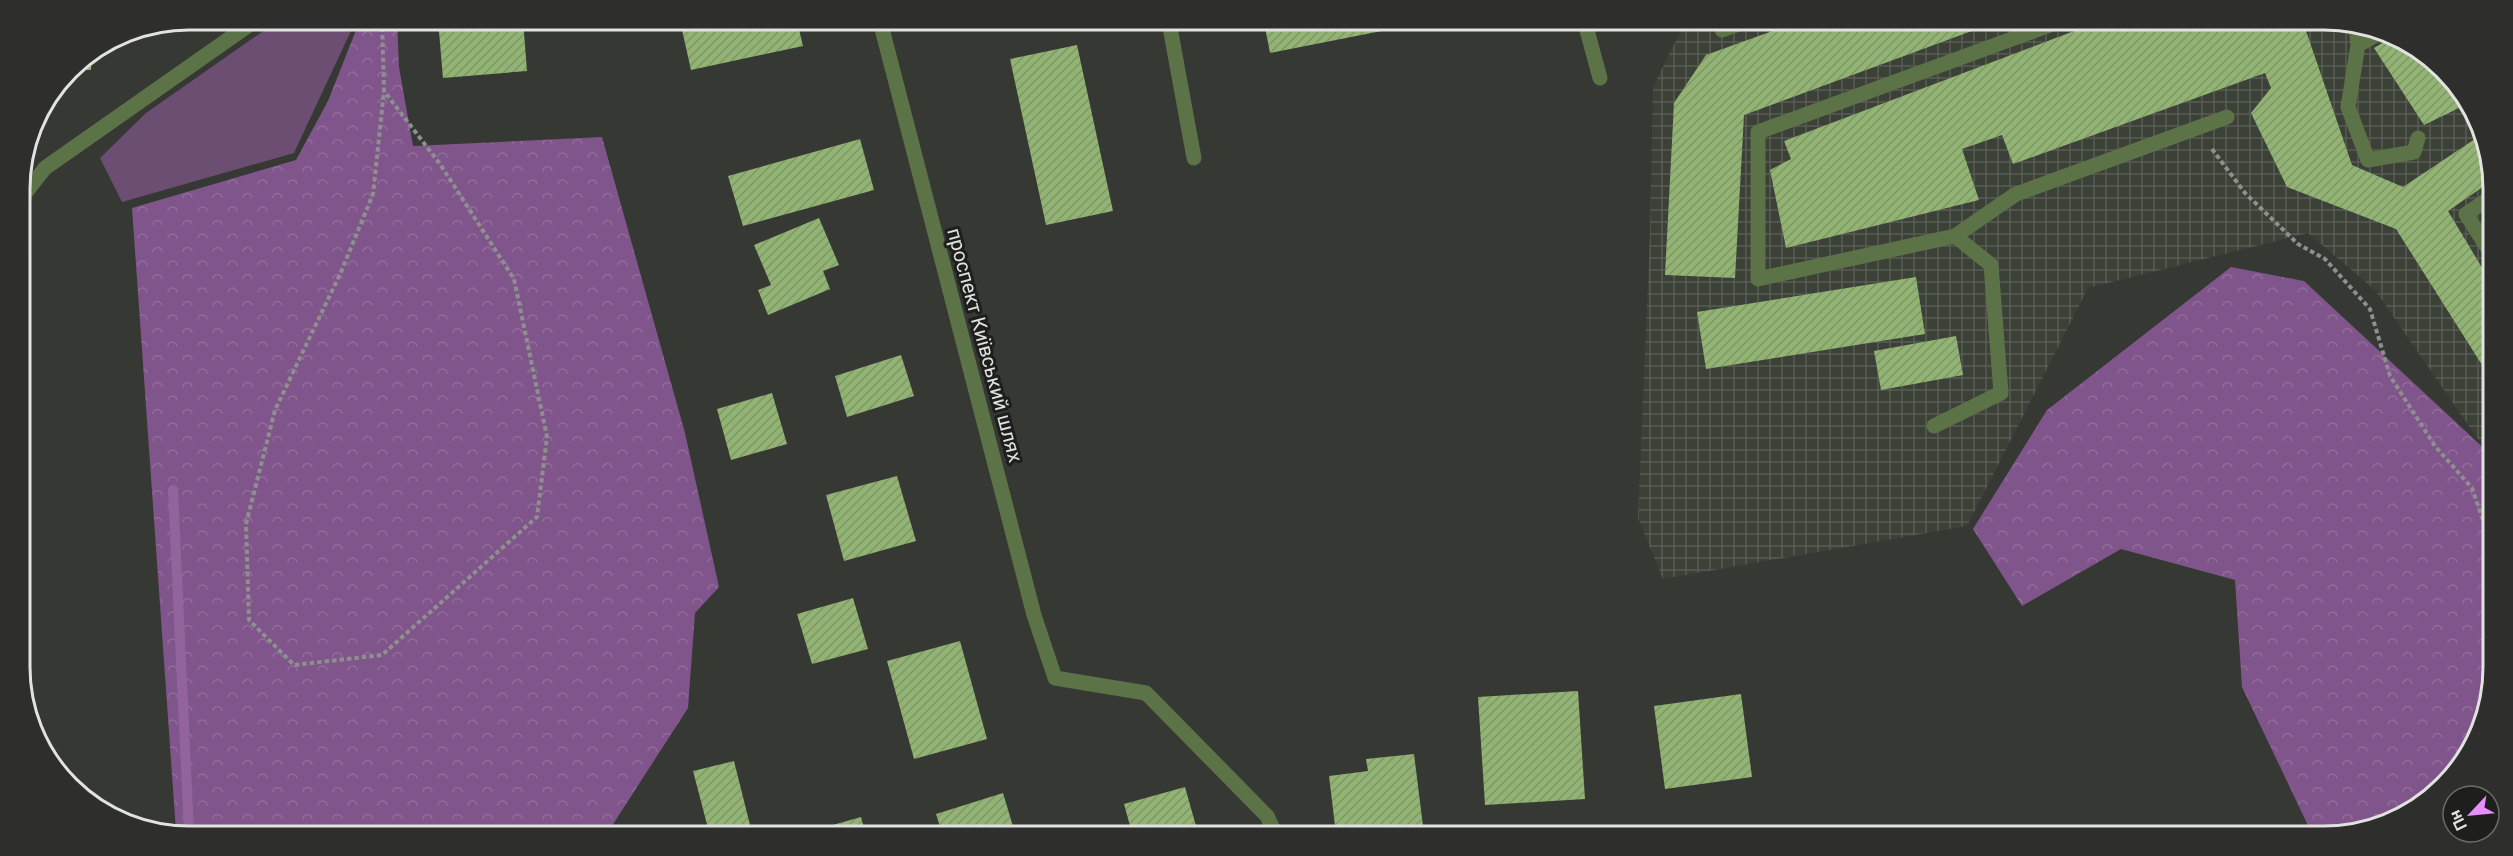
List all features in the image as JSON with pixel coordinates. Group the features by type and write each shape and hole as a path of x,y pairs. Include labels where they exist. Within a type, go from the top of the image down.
{"street":[{"path":"30,187 45,168 242,30"},
{"name":"проспект Київський шлях","path":"882,30 1030,603 1055,678 1146,693 1267,816 1271,826"},
{"path":"1170,30 1194,158"},
{"path":"1587,30 1600,78"},
{"path":"2034,30 1758,132 1758,279 1955,236 2016,194 2227,117"},
{"path":"2357,33 2358,45 2348,107 2368,160 2415,152 2418,138"},
{"path":"2358,45 2372,37"},
{"path":"2483,203 2466,214 2483,241"},
{"path":"1934,426 2001,393 1991,265 1955,236"}],"path":[{"path":"382,30 384,91 373,194 341,272 275,410 246,524 249,620 294,665 382,655 537,517 548,437 514,279 440,164 384,91"},
{"path":"2174,136 2209,146 2245,193 2298,244 2325,259 2370,309 2390,376 2435,446 2472,488 2483,520"}],"shaded area":[{"path":"265,30 351,30 294,153 122,202 100,158 146,113"},
{"path":"1681,30 2324,30 2345,31 2385,42 2412,57 2443,84 2467,119 2480,158 2483,189 2483,446 2375,290 2308,233 2088,288 1967,526 1663,579 1638,518 1650,234 1653,87"}],"green space":[{"path":"356,30 397,30 399,67 413,146 602,137 685,433 719,587 695,613 688,708 612,826 176,825 132,208 296,160 328,101"},
{"path":"2231,267 2304,281 2483,447 2483,667 2482,688 2475,718 2467,737 2443,772 2421,793 2403,805 2365,821 2334,826 2308,826 2242,687 2235,580 2121,549 2022,606 1973,529 2047,410"}],"building":[{"path":"439,30 524,30 527,71 443,78"},
{"path":"682,30 799,30 803,46 691,70"},
{"path":"1266,30 1387,30 1270,53"},
{"path":"1775,30 1974,30 1744,115 1735,278 1665,275 1674,103 1706,55"},
{"path":"2077,30 2306,30 2352,165 2403,187 2475,139 2482,168 2483,187 2448,211 2483,269 2483,367 2396,229 2287,187 2251,113 2271,88 2265,73 2013,164 2002,135 1962,149 1979,200 1786,248 1770,170 1791,159 1784,141"},
{"path":"2385,42 2403,51 2429,70 2456,101 2468,122 2459,108 2424,125 2374,48"},
{"path":"1077,45 1113,211 1046,225 1010,59"},
{"path":"860,139 874,190 743,226 728,176"},
{"path":"819,218 839,265 823,271 830,289 768,315 758,290 771,285 754,245"},
{"path":"1916,277 1925,334 1706,369 1697,312"},
{"path":"1956,336 1963,375 1881,390 1874,351"},
{"path":"901,355 914,396 847,417 835,376"},
{"path":"772,393 787,444 731,460 717,409"},
{"path":"897,476 916,541 844,561 826,495"},
{"path":"853,598 868,649 812,664 797,614"},
{"path":"960,641 987,739 914,759 887,661"},
{"path":"1578,691 1585,799 1485,805 1478,697"},
{"path":"1741,694 1752,777 1665,789 1654,706"},
{"path":"1414,754 1423,826 1335,826 1329,776 1368,771 1366,759"},
{"path":"734,761 750,826 707,826 693,771"},
{"path":"1185,787 1196,826 1130,826 1124,804"},
{"path":"1003,793 1013,826 940,826 936,814"},
{"path":"861,817 863,826 829,826"}],"waterway":[{"path":"173,490 189,826"}]}
